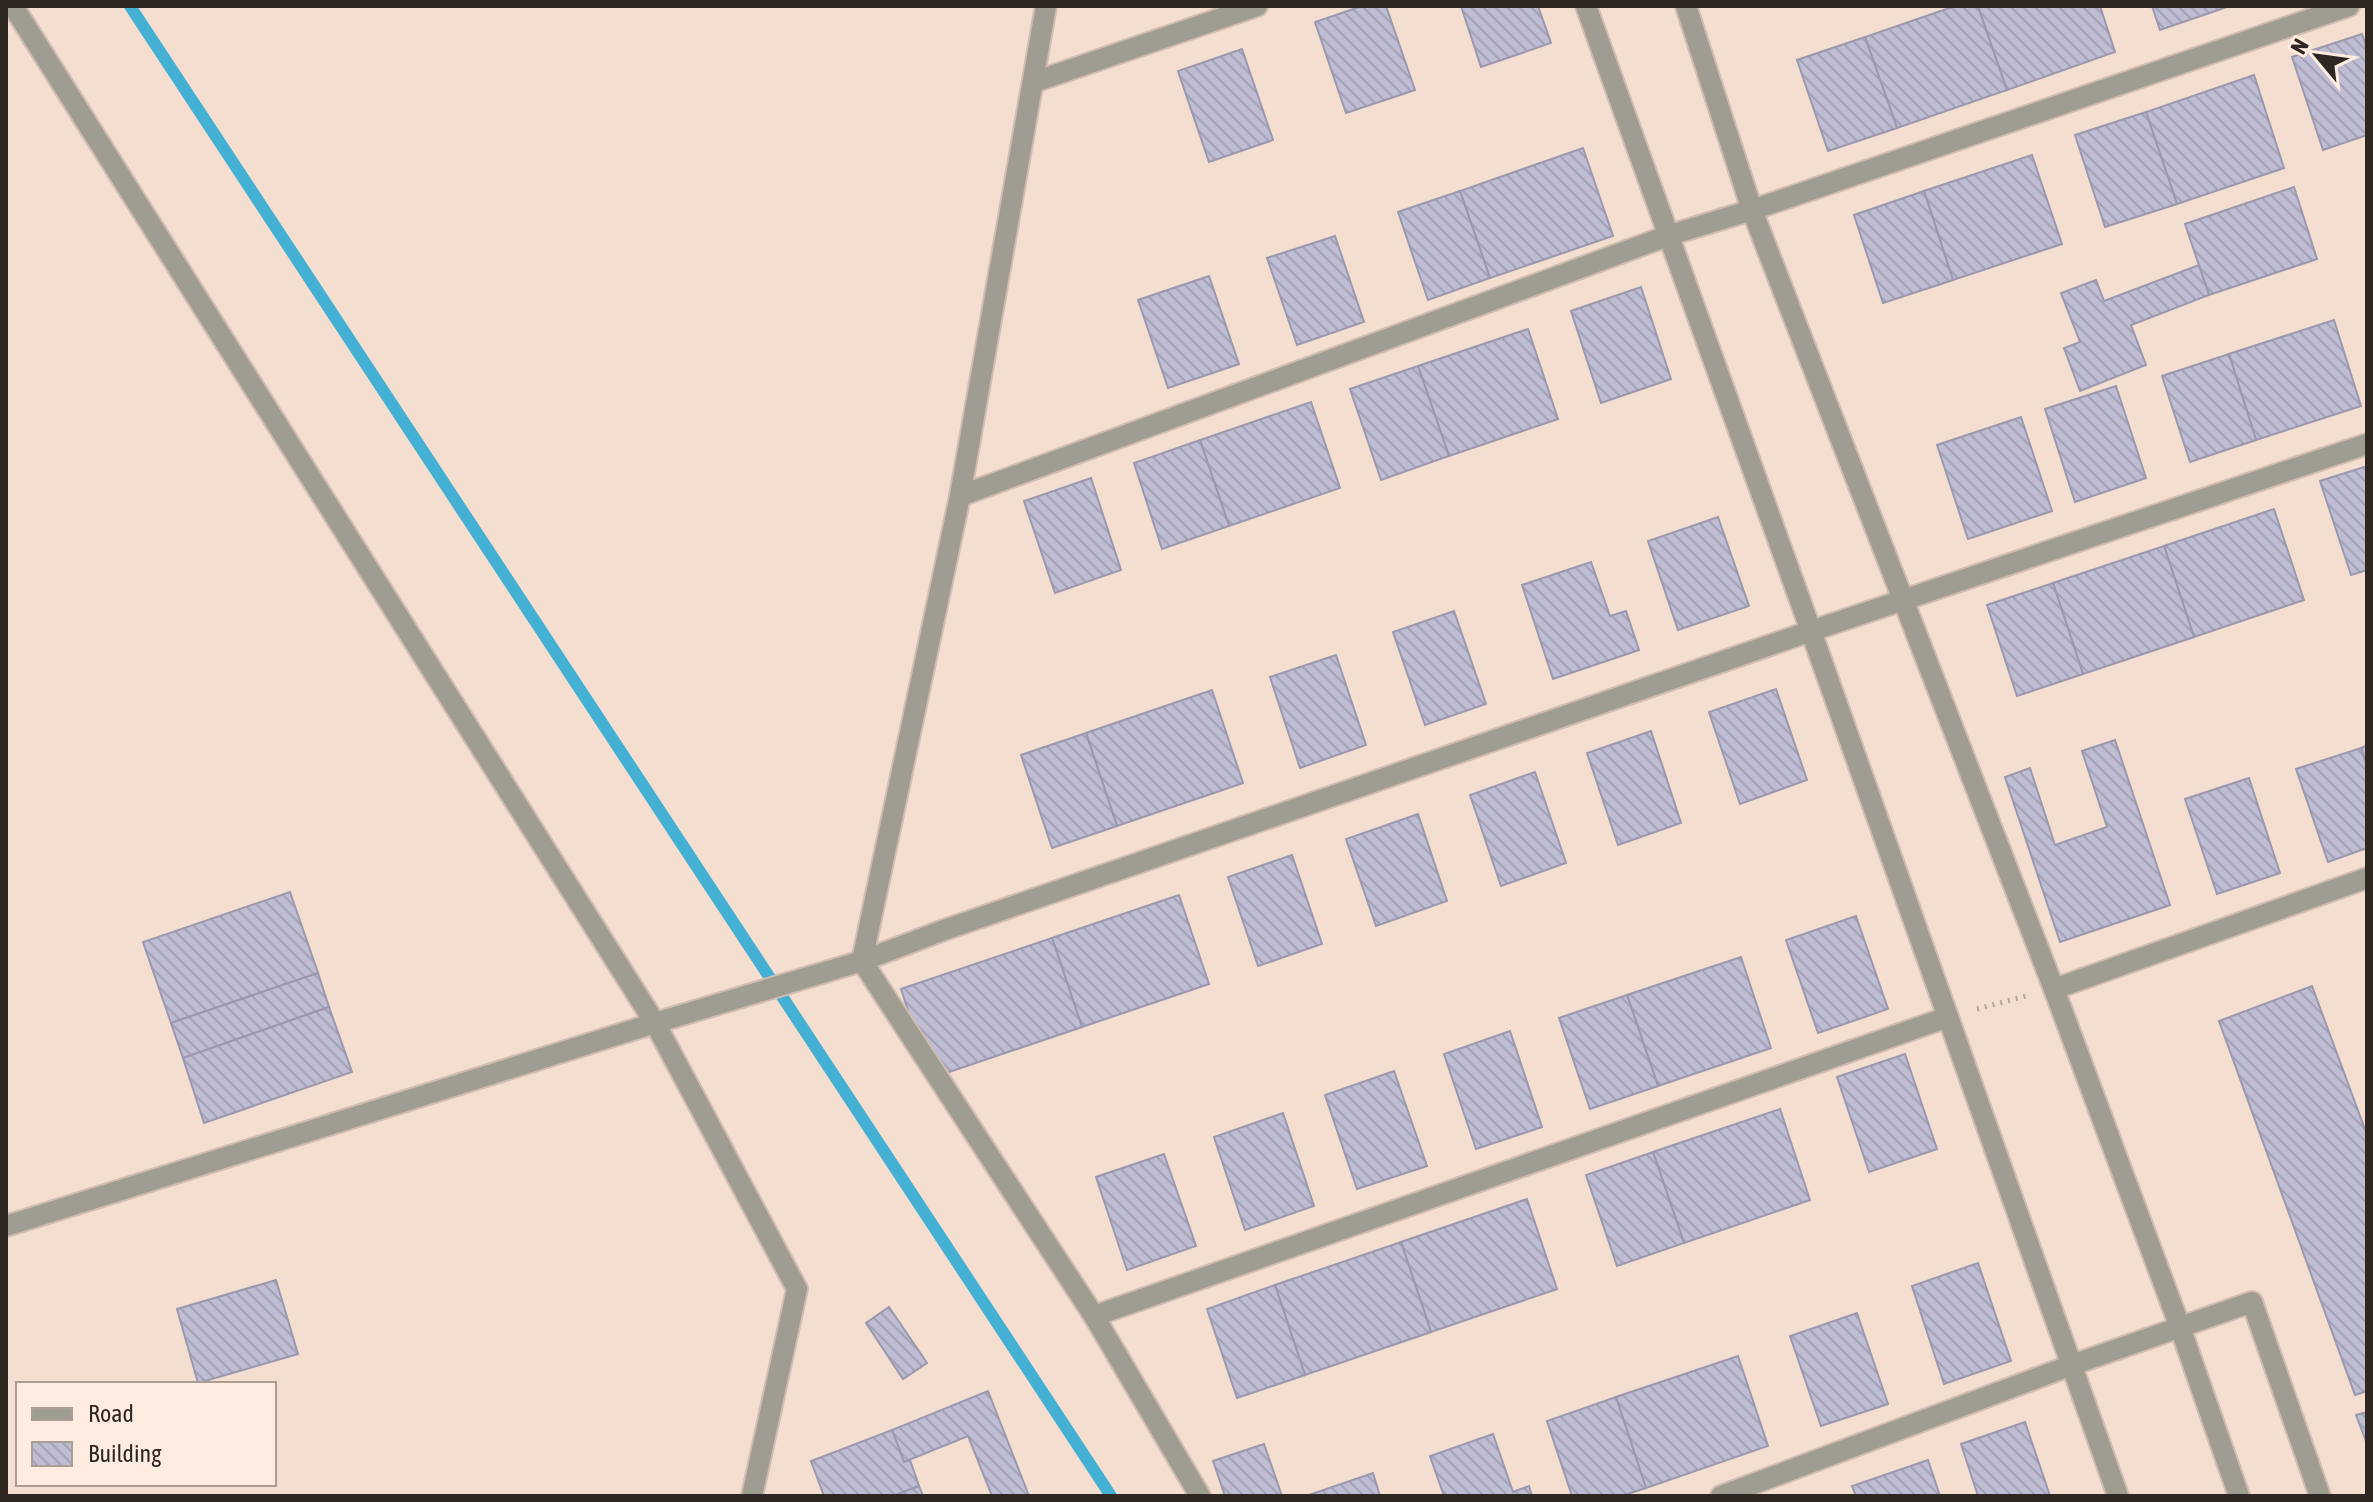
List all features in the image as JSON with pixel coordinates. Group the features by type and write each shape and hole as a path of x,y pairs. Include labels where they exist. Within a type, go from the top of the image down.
{"street":[{"path":"13,6 655,1023 797,1289 752,1496"},
{"path":"1046,6 960,496 862,961 1094,1316 1200,1496"},
{"path":"1034,82 1257,6"},
{"path":"1586,6 2118,1496"},
{"path":"1686,6 1752,210 2054,989 2180,1327 2239,1496"},
{"path":"960,496 1670,235 1752,210 2349,6"},
{"path":"6,1226 862,961 1811,631 2367,444"},
{"path":"2054,989 2367,878"},
{"path":"1094,1316 1948,1017"},
{"path":"1721,1496 2072,1365 2252,1302 2320,1496"}],"path":[{"path":"1948,1017 2054,989"}],"building":[{"path":"1362,6 1386,6 1415,90 1346,113 1315,22"},
{"path":"1461,6 1538,6 1551,43 1481,67"},
{"path":"1955,6 1978,6 2007,90 1897,128 1865,37"},
{"path":"1978,6 2100,6 2115,52 2007,90"},
{"path":"2152,6 2227,6 2227,7 2160,30"},
{"path":"2362,34 2367,48 2367,135 2323,150 2292,57"},
{"path":"1865,37 1897,128 1828,151 1797,60"},
{"path":"1242,49 1273,140 1209,162 1178,71"},
{"path":"2254,75 2284,168 2177,204 2146,112"},
{"path":"2146,112 2177,204 2105,227 2075,135"},
{"path":"1583,148 1613,236 1490,278 1460,191"},
{"path":"2032,155 2062,244 1953,280 1924,191"},
{"path":"2294,187 2317,259 2209,295 2185,224"},
{"path":"1460,191 1490,278 1428,300 1398,212"},
{"path":"1924,191 1953,280 1883,303 1854,215"},
{"path":"1335,236 1364,322 1297,345 1267,258"},
{"path":"2199,265 2209,295 2131,325 2146,365 2080,391 2064,348 2080,342 2061,293 2096,280 2104,301"},
{"path":"1209,276 1239,364 1168,388 1138,300"},
{"path":"1641,287 1671,379 1601,403 1571,311"},
{"path":"2334,320 2361,406 2256,440 2229,354"},
{"path":"1528,329 1558,419 1449,456 1418,366"},
{"path":"2229,354 2256,440 2190,462 2162,376"},
{"path":"1418,366 1449,456 1381,480 1350,389"},
{"path":"2116,386 2146,478 2075,502 2045,409"},
{"path":"1311,402 1340,488 1229,526 1200,440"},
{"path":"2021,417 2052,511 1968,539 1937,445"},
{"path":"1200,440 1229,526 1162,549 1134,463"},
{"path":"2367,466 2367,570 2351,575 2320,481"},
{"path":"1091,478 1121,570 1055,593 1024,501"},
{"path":"2274,509 2304,600 2194,637 2164,546"},
{"path":"1718,517 1749,606 1678,630 1648,541"},
{"path":"2164,546 2194,637 2083,674 2053,583"},
{"path":"1591,562 1610,616 1626,611 1639,650 1553,679 1522,585"},
{"path":"2053,583 2083,674 2017,696 1987,605"},
{"path":"1454,611 1486,704 1425,725 1393,632"},
{"path":"1336,655 1366,745 1300,768 1270,677"},
{"path":"1776,689 1807,780 1740,804 1709,712"},
{"path":"1212,690 1243,783 1117,826 1086,733"},
{"path":"1651,731 1681,823 1618,845 1587,753"},
{"path":"1086,733 1117,826 1052,848 1021,755"},
{"path":"2115,740 2170,905 2060,942 2005,777 2030,768 2055,845 2107,827 2082,751"},
{"path":"2367,745 2367,767 2361,748"},
{"path":"2361,748 2367,767 2367,848 2328,862 2296,769"},
{"path":"1535,772 1566,863 1501,886 1470,795"},
{"path":"2249,778 2280,873 2217,894 2185,799"},
{"path":"1418,814 1447,901 1376,926 1346,839"},
{"path":"1292,855 1322,944 1258,966 1228,877"},
{"path":"290,892 318,973 171,1023 143,942"},
{"path":"1179,895 1209,984 1082,1027 1052,938"},
{"path":"1856,916 1888,1009 1818,1033 1786,940"},
{"path":"1052,938 1082,1027 946,1073 916,1036 901,989"},
{"path":"1741,957 1771,1048 1658,1086 1627,995"},
{"path":"318,973 329,1007 183,1058 171,1023"},
{"path":"2312,986 2367,1135 2367,1391 2355,1395 2219,1021"},
{"path":"1627,995 1658,1086 1590,1109 1559,1018"},
{"path":"329,1007 352,1072 204,1123 183,1058"},
{"path":"1510,1031 1542,1127 1476,1149 1444,1054"},
{"path":"1905,1054 1937,1149 1869,1172 1837,1077"},
{"path":"1394,1071 1427,1166 1357,1189 1325,1095"},
{"path":"1780,1109 1810,1200 1684,1243 1653,1152"},
{"path":"1283,1113 1314,1206 1245,1230 1214,1137"},
{"path":"1653,1152 1684,1243 1617,1266 1586,1175"},
{"path":"1164,1154 1196,1246 1127,1270 1096,1177"},
{"path":"1527,1199 1557,1289 1431,1332 1401,1242"},
{"path":"1401,1242 1431,1332 1305,1375 1275,1285"},
{"path":"1978,1263 2011,1361 1944,1384 1912,1286"},
{"path":"276,1280 298,1354 198,1382 177,1309"},
{"path":"1275,1285 1305,1375 1237,1398 1207,1309"},
{"path":"889,1307 927,1363 903,1379 866,1323"},
{"path":"1857,1313 1888,1404 1821,1426 1790,1336"},
{"path":"1738,1356 1768,1446 1646,1488 1616,1397"},
{"path":"988,1391 1029,1496 992,1496 968,1436 904,1462 892,1430"},
{"path":"1616,1397 1646,1488 1621,1496 1572,1496 1547,1421"},
{"path":"2367,1412 2367,1444 2356,1415"},
{"path":"2025,1422 2050,1496 1978,1496 1961,1444"},
{"path":"892,1430 904,1462 910,1460 919,1486 893,1496 824,1496 811,1461"},
{"path":"1493,1434 1513,1492 1529,1486 1532,1496 1444,1496 1430,1456"},
{"path":"1264,1444 1282,1496 1225,1496 1213,1461"},
{"path":"1928,1460 1940,1496 1856,1496 1852,1486"},
{"path":"1373,1473 1380,1496 1306,1496"},
{"path":"919,1486 923,1496 893,1496"}],"waterway":[{"path":"130,6 1111,1496"}]}
